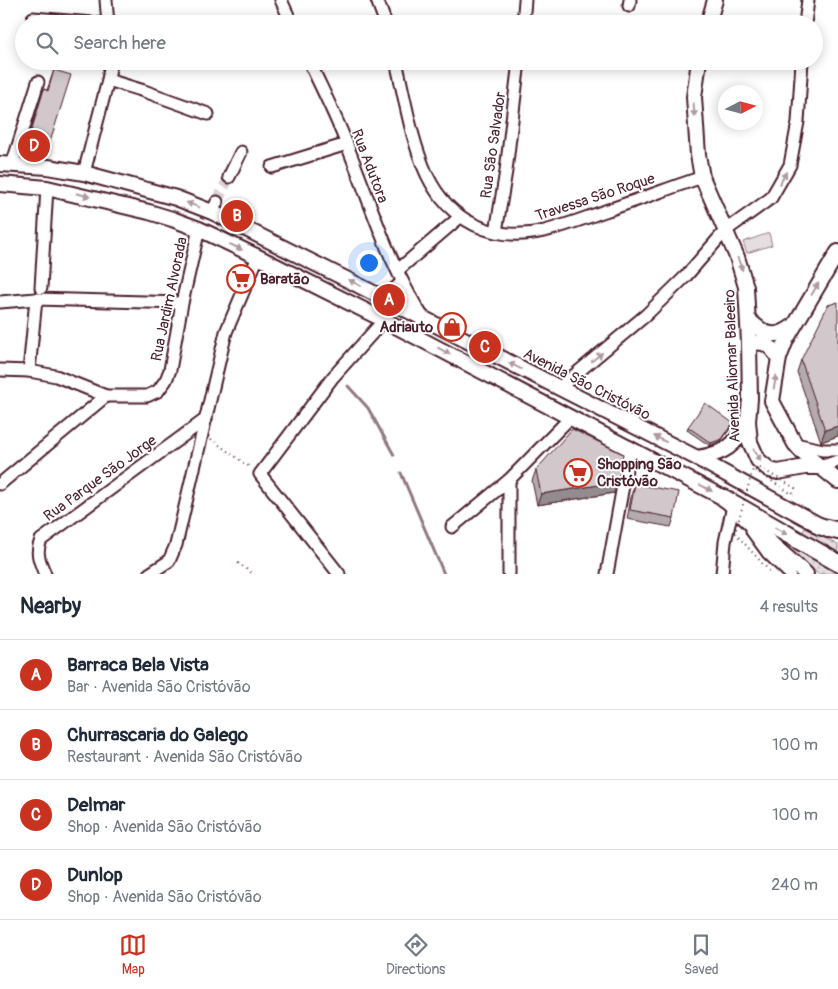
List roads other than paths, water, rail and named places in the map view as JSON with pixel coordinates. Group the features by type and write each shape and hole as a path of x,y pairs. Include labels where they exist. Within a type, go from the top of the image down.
{"highway":[{"path":"733,506 838,563"},
{"path":"819,526 838,531"}],"main road":[{"path":"711,15 715,0"},
{"name":"Avenida Aliomar Baleeiro","path":"697,70 694,97 698,155 702,177 745,279 749,344 750,399 748,421 750,442 758,460 770,470 778,472 805,466 820,467"},
{"name":"Avenida São Cristóvão","path":"6,164 84,173 215,207 380,298 697,458 838,535"},
{"path":"0,184 47,188 172,218 258,257 630,447 733,506 806,574"},
{"path":"838,252 792,327 779,358 772,398 773,405 794,442 838,481"},
{"path":"748,319 761,330 772,335 782,334 792,327"},
{"path":"749,344 761,342 770,346 779,358"},
{"path":"697,458 718,454 727,449 743,432 748,421"},
{"path":"785,471 791,465 794,456 794,442"}],"street":[{"path":"106,0 106,15"},
{"path":"281,0 288,15"},
{"path":"377,0 383,15"},
{"path":"524,15 526,0"},
{"path":"806,15 808,0"},
{"path":"84,173 110,70"},
{"name":"Rua Adutora","path":"313,70 347,144 373,214 402,282 424,319"},
{"name":"Travessa São Roque","path":"398,70 414,138 428,175 444,202 460,217 480,228 512,234 542,231 702,177"},
{"name":"Rua São Salvador","path":"496,232 506,171 518,70"},
{"path":"559,388 646,315 686,276 725,231 771,198 790,165 798,122 801,70"},
{"path":"108,80 208,114"},
{"path":"6,164 38,82"},
{"path":"272,167 347,144"},
{"path":"229,177 241,152"},
{"path":"41,288 47,188"},
{"path":"398,270 460,217"},
{"name":"Rua Jardim Alvorada","path":"106,396 147,396 158,391 162,385 170,370 182,303 199,229"},
{"path":"149,574 163,566 172,556 226,332 258,257"},
{"path":"380,298 390,293 402,282"},
{"path":"0,302 36,300 182,303"},
{"path":"29,371 36,300"},
{"path":"339,574 260,474 333,377 384,320"},
{"path":"0,370 29,371 56,376 106,396 0,484"},
{"path":"452,528 509,480 570,418"},
{"name":"Rua Parque São Jorge","path":"45,574 37,554 38,545 41,540 206,419"},
{"path":"794,442 823,450 838,450"},
{"path":"606,574 630,447"},
{"path":"820,467 838,461"},
{"path":"509,480 509,574"},
{"path":"722,574 725,542 733,506"},
{"path":"733,506 768,553 790,574"}],"waterway":[{"path":"348,386 368,408 394,455"},
{"path":"401,473 444,574"}],"tunnel":[{"path":"217,202 229,177"}],"place":[{"name":"Dunlop","path":"34,146"},
{"name":"Churrascaria do Galego","path":"237,216"},
{"name":"Baratão","path":"241,279"},
{"name":"Barraca Bela Vista","path":"389,300"},
{"name":"Adriauto","path":"452,327"},
{"name":"Delmar","path":"485,347"},
{"name":"Shopping São Cristóvão","path":"578,473"}]}
